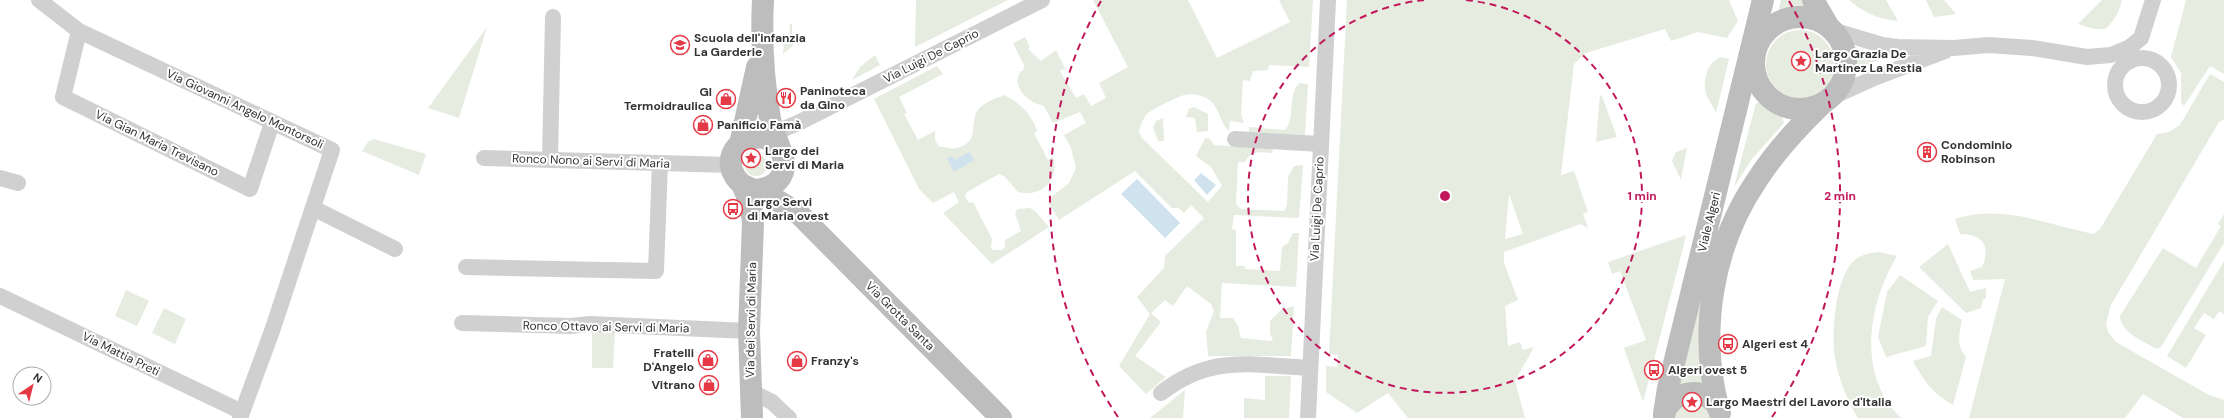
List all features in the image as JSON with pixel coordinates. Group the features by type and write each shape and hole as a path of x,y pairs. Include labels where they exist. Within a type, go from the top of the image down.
{"street":[{"name":"Via Giovanni Angelo Montorsoli","path":"39,0 79,31 332,150 272,331 241,415"},
{"path":"740,144 751,102 761,47 763,0"},
{"name":"Via Luigi De Caprio","path":"774,142 798,123 1042,0"},
{"name":"Via Luigi De Caprio","path":"1308,418 1328,0"},
{"name":"Viale Algeri","path":"1664,416 1668,388 1745,75 1755,44 1763,0"},
{"path":"1813,0 1842,46 1846,64 1841,83 1826,101"},
{"path":"2143,59 2141,38 2153,0"},
{"path":"550,159 553,17"},
{"path":"1954,48 1874,78 1826,101 1802,109 1781,105 1772,100 1764,93 1755,74 1755,44 1771,27 1789,18 1810,18 1830,29 1882,45 1954,48 1988,45 2032,48 2087,57 2120,53 2130,48 2141,38"},
{"name":"Via Gian Maria Trevisano","path":"79,31 63,97 250,189 272,122"},
{"path":"761,47 768,109 774,142 784,168 764,186 736,178 731,165 735,150 740,144 750,138 774,142"},
{"path":"2087,57 2104,66 2116,80 2119,98 2124,105 2132,110 2141,112 2157,108 2168,95 2168,78 2159,64 2143,59 2134,60 2126,64 2120,71 2116,80"},
{"name":"Viale Algeri","path":"1721,416 1712,378 1710,329 1714,287 1725,245 1741,206 1758,178 1793,132 1826,101"},
{"path":"768,109 788,122 798,123"},
{"path":"1235,139 1320,144"},
{"name":"Ronco Nono ai Servi di Maria","path":"484,158 731,165"},
{"path":"466,267 656,271 660,163"},
{"path":"0,178 18,183"},
{"name":"Via Grotta Santa","path":"764,186 783,186 795,212 1001,418"},
{"name":"Via dei Servi di Maria","path":"752,418 749,331 753,223 751,206 764,186"},
{"path":"313,208 395,249"},
{"path":"753,223 761,215 770,210 795,212"},
{"name":"Via Mattia Preti","path":"0,296 241,415"},
{"name":"Ronco Ottavo ai Servi di Maria","path":"462,323 571,326 590,324 749,331"},
{"path":"1161,393 1190,374 1208,367 1232,364 1310,368"},
{"path":"750,391 772,402 790,418"},
{"path":"1664,416 1672,400 1686,393 1694,392 1709,398 1721,416"}],"shaded area":[{"path":"916,0 1008,0 915,47"},
{"path":"1093,0 1188,0 1217,58 1290,22 1279,0 1313,0 1309,67 1269,65 1268,70 1253,71 1250,81 1243,80 1241,115 1244,123 1230,121 1229,131 1212,102 1199,95 1187,94 1148,113 1142,121 1139,132 1142,138 1208,202 1222,186 1211,167 1196,156 1205,138 1210,139 1214,145 1273,149 1272,153 1256,153 1250,155 1245,162 1238,162 1236,204 1241,209 1284,211 1287,205 1288,177 1294,166 1303,165 1299,218 1234,215 1232,229 1236,230 1236,266 1245,266 1245,269 1280,271 1282,247 1288,243 1293,233 1299,233 1296,287 1222,283 1220,318 1233,318 1238,326 1241,338 1271,341 1273,339 1270,334 1270,321 1282,309 1294,306 1291,356 1208,356 1206,332 1214,311 1211,304 1187,286 1173,306 1165,300 1151,313 1161,322 1135,356 1166,377 1146,394 1119,366 1150,314 1137,297 1164,268 1165,256 1204,218 1191,205 1184,213 1179,208 1172,208 1135,171 1059,220 1049,204 1050,198 1069,183 1076,168 1071,148 1064,135 1086,123 1080,112 1053,123 1044,106 1038,105 1027,98 1019,88 1018,77 1021,71 1023,71 1024,65 1013,43 1025,37 1030,47 1028,49 1041,61 1056,50 1065,68 1060,71 1076,98 1084,94 1091,106 1106,98 1099,83 1128,67"},
{"path":"1347,0 1729,0 1738,21 1727,38 1698,32 1671,41 1665,29 1586,53 1574,64 1561,175 1574,171 1588,212 1583,214 1588,228 1581,224 1504,252 1504,263 1518,300 1505,306 1508,346 1520,342 1523,350 1534,347 1515,381 1525,418 1408,418 1388,393 1357,413 1326,392 1326,366 1337,367 1338,355 1329,354","holes":["1509,194 1523,234 1505,239"]},
{"path":"1781,0 1802,0 1807,8 1790,9 1778,12"},
{"path":"1849,0 1886,0 1898,21 1872,15 1854,5"},
{"path":"1926,0 1944,0 1956,14 1934,17"},
{"path":"2102,0 2122,0 2116,16 2105,29 2094,29 2078,24"},
{"path":"2186,0 2224,0 2224,74 2210,66 2184,106 2181,102 2181,73 2171,57"},
{"path":"790,24 792,24 792,44 794,45 783,54 784,43 789,44"},
{"path":"487,27 459,118 428,108"},
{"path":"1793,30 1807,30 1819,36 1828,45 1834,57 1832,77 1824,88 1813,96 1807,98 1793,98 1787,96 1776,88 1768,77 1766,71 1766,57 1768,51 1776,40 1787,32"},
{"path":"1853,46 1872,55 1885,57 1855,70"},
{"path":"875,55 880,65 852,80 860,67"},
{"path":"1722,57 1729,59 1716,113 1705,90 1705,80 1710,66 1717,59"},
{"path":"937,66 943,74 899,97 907,113 904,114 918,140 935,131 935,140 939,147 957,148 964,145 971,138 974,119 978,110 988,102 1004,95 1020,105 1029,114 1037,131 1034,133 1048,160 1053,157 1054,173 1051,180 1041,190 1026,193 1018,192 1004,176 999,174 967,192 965,196 969,203 973,202 992,239 991,247 993,250 1002,250 1005,247 1005,240 1021,231 1015,213 1018,209 1030,208 1035,211 1049,227 992,264 943,213 959,202 954,192 933,203 919,189 874,99"},
{"path":"2210,74 2224,82 2224,119 2219,122 2111,305 2106,323 2108,332 2116,342 2209,395 2224,400 2224,418 2183,418 2143,394 2125,418 1969,418 2005,279 1973,280 1970,271 1982,267 1985,260 1985,247 1979,239 1974,236 1960,234 1955,219 1972,215 2007,215 2024,217 2093,234 2100,229 2157,134 2169,132 2180,125"},
{"path":"1300,83 1308,84 1305,135 1249,132 1249,127 1285,130 1290,119 1294,92"},
{"path":"1600,95 1602,96 1617,137 1596,142"},
{"path":"1756,103 1760,103 1782,116 1784,123 1752,159 1734,187"},
{"path":"1194,107 1208,114 1208,131 1197,132 1195,118 1186,117 1189,109"},
{"path":"1163,118 1164,141 1158,141 1153,127 1156,121"},
{"path":"374,139 426,154 419,175 362,151 368,142"},
{"path":"1687,148 1681,180 1672,161 1676,152"},
{"path":"752,154 760,154 767,161 767,169 760,176 752,176 745,169 745,161"},
{"path":"2224,214 2224,243 2161,347 2157,349 2139,340 2128,332 2121,322 2120,316 2163,248 2196,268 2221,226 2218,224"},
{"path":"1686,235 1643,402 1624,348 1646,340 1620,271 1612,274 1608,262"},
{"path":"1948,244 1970,292 1986,288 1986,299 1983,299 1981,308 1966,313 1919,267"},
{"path":"1879,252 1897,256 1887,275 1879,296 1874,317 1871,339 1872,361 1877,381 1887,401 1901,418 1858,418 1844,390 1835,358 1834,320 1843,278 1849,267 1856,259 1870,253"},
{"path":"2224,261 2224,314 2219,311 2214,319 2204,313 2194,328 2206,335 2186,368 2167,356"},
{"path":"1900,275 1938,301 1928,317 1926,346 1886,357 1878,337 1887,292"},
{"path":"1703,287 1705,388 1678,389"},
{"path":"126,290 149,301 137,326 115,316"},
{"path":"1942,307 1962,320 1959,339 1961,348 1966,357 1953,405 1946,401 1929,386 1913,361 1931,356 1936,319"},
{"path":"164,308 186,319 175,344 152,333"},
{"path":"592,328 615,329 613,368 592,368"},
{"path":"1265,376 1291,376 1289,418 1244,418 1244,398 1265,400"},
{"path":"1185,390 1183,418 1150,418"},
{"path":"1700,401 1713,418 1670,418 1674,409"}],"water":[{"path":"969,152 974,160 954,172 947,159 952,156 955,160"},
{"path":"1201,173 1216,185 1207,195 1194,180"},
{"path":"1137,179 1180,223 1165,238 1121,194"}],"place":[{"name":"Scuola dell'infanzia La Garderie","path":"680,45"},
{"name":"Largo Grazia De Martinez La Restia","path":"1801,61"},
{"name":"Paninoteca da Gino","path":"786,98"},
{"name":"Gl Termoidraulica","path":"726,99"},
{"name":"Panificio Famà","path":"703,125"},
{"name":"Condominio Robinson","path":"1927,152"},
{"name":"Largo dei Servi di Maria","path":"751,158"},
{"name":"Largo Servi di Maria ovest","path":"733,209"},
{"name":"Algeri est 4","path":"1728,344"},
{"name":"Fratelli D'Angelo","path":"708,360"},
{"name":"Franzy's","path":"797,361"},
{"name":"Algeri ovest 5","path":"1654,370"},
{"name":"Vitrano","path":"709,385"},
{"name":"Largo Maestri del Lavoro d'Italia","path":"1692,402"}]}
